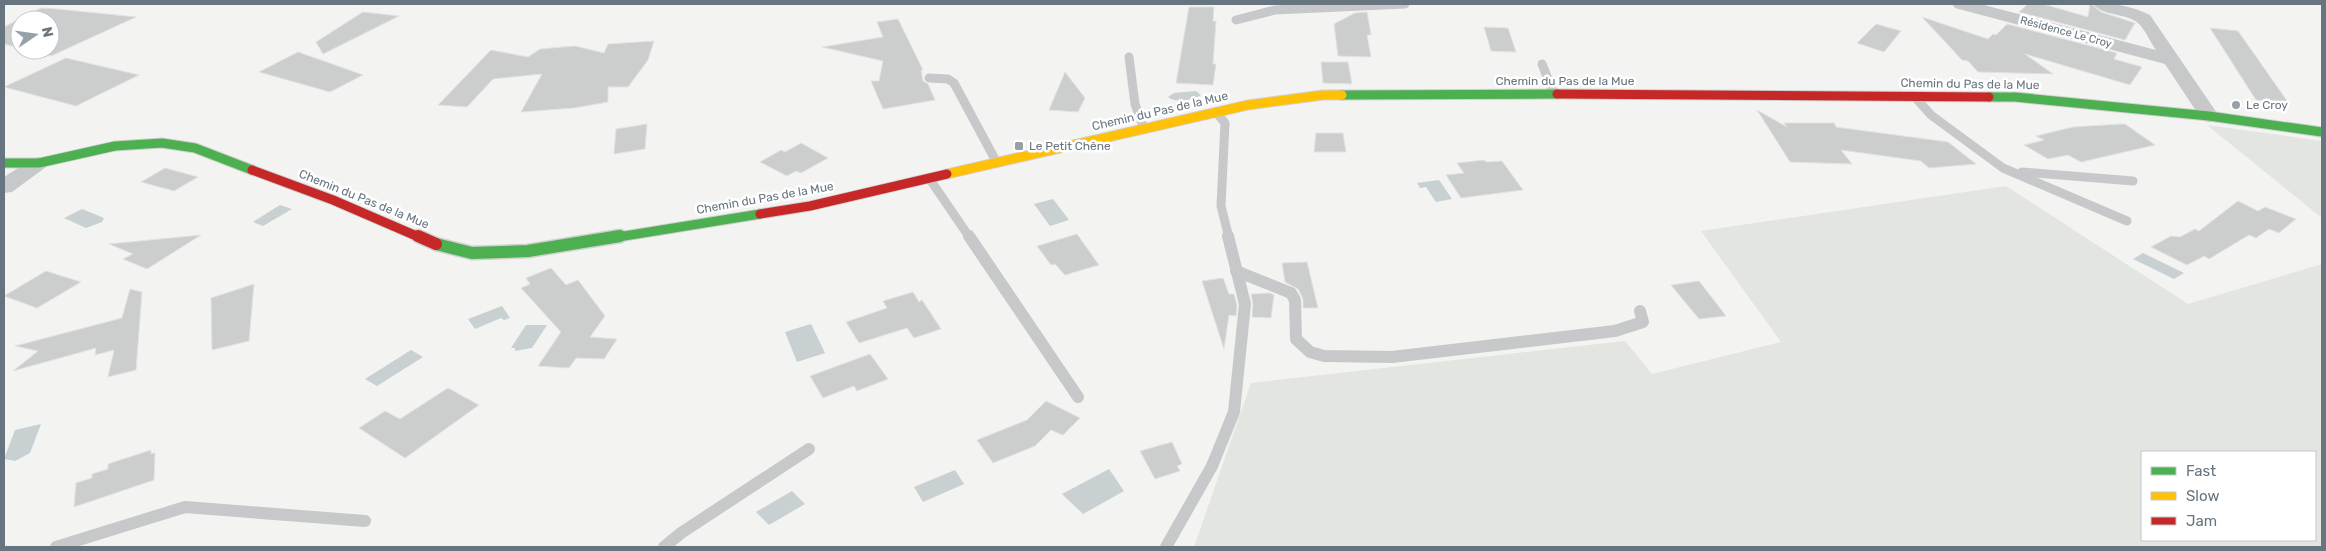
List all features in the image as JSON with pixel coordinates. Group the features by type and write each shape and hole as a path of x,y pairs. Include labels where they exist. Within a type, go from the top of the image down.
{"street":[{"name":"Résidence Le Croy","path":"1962,4 2170,60"},
{"path":"2102,4 2127,11 2144,19 2209,116"},
{"name":"Chemin du Pas de la Mue","path":"4,163 39,163 115,146 162,143 195,148 333,200 440,246 472,253 528,251 810,206 1248,105 1323,95 1554,94 2015,97 2209,116 2322,132"},
{"path":"4,187 39,163"}],"lane":[{"path":"1236,20 1275,10 1405,4"},
{"path":"1129,57 1135,104 1144,129"},
{"path":"1542,64 1554,94"},
{"path":"929,78 948,78 954,84 997,162"},
{"path":"1914,96 1931,115 2004,168 2127,221"},
{"path":"1166,547 1212,466 1234,412 1245,304 1221,206 1225,123 1216,112"},
{"path":"2013,172 2133,181"},
{"path":"929,178 987,264 1024,314 1078,397"},
{"path":"1236,271 1291,293 1295,300 1296,339 1310,352 1324,356 1392,357 1615,331 1643,322 1640,311"},
{"path":"664,547 809,449"},
{"path":"56,547 185,508 365,521"}],"shaded area":[{"path":"1196,91 1201,95 1189,100 1180,101 1168,97 1174,93"},
{"path":"2207,125 2322,141 2322,218"},
{"path":"1439,180 1452,199 1436,202 1426,187 1420,188 1417,183"},
{"path":"2006,186 2188,304 2322,264 2322,547 1194,547 1251,383 1625,341 1652,374 1781,342 1701,231"},
{"path":"1053,199 1069,220 1050,226 1034,204"},
{"path":"280,205 292,209 263,226 253,222"},
{"path":"82,209 104,218 102,222 86,228 64,218"},
{"path":"2143,253 2184,273 2174,279 2133,259"},
{"path":"502,306 510,318 504,320 501,318 475,329 468,319"},
{"path":"811,324 825,353 797,362 785,332"},
{"path":"526,325 547,325 532,348 515,351 515,348 511,348"},
{"path":"411,350 423,357 377,386 365,379"},
{"path":"41,424 30,453 15,461 4,459 15,430"},
{"path":"1109,469 1124,491 1083,514 1062,494"},
{"path":"955,470 964,484 923,502 914,487"},
{"path":"792,491 805,504 769,525 756,512"}],"building":[{"path":"2028,4 2043,4 2088,17 2091,4 2101,12 2135,23 2125,40 2019,12"},
{"path":"1189,7 1214,7 1213,21 1216,21 1213,64 1216,64 1213,85 1176,83"},
{"path":"41,8 57,9 136,17 60,52 60,10 37,10"},
{"path":"363,12 399,16 323,54 316,42"},
{"path":"1367,12 1371,35 1367,35 1371,57 1338,56 1334,24 1355,13"},
{"path":"1922,17 1988,39 1993,34 1996,35 2007,24 2117,53 2114,59 2142,67 2130,85 2025,54 2053,74 1978,72 1968,61 1962,60"},
{"path":"898,19 923,70 921,70 923,81 928,84 935,100 883,109 871,81 879,81 883,61 822,47 883,37 877,22"},
{"path":"10,24 10,46 4,44 4,27"},
{"path":"1876,24 1901,31 1884,52 1857,43"},
{"path":"1484,27 1508,28 1516,52 1491,51"},
{"path":"2210,28 2238,31 2290,105 2256,100"},
{"path":"654,41 648,60 628,87 608,87 608,102 574,108 521,112 542,74 493,79 467,107 438,105 491,50 528,57 540,49 575,46 604,53 608,44"},
{"path":"298,52 363,75 330,92 259,72"},
{"path":"66,58 139,75 76,106 4,87"},
{"path":"1321,62 1348,62 1352,84 1323,83"},
{"path":"1065,72 1085,98 1078,112 1049,110"},
{"path":"1757,110 1787,127 1784,123 1834,123 1836,127 1948,142 1976,164 1929,168 1921,161 1841,150 1852,164 1790,162"},
{"path":"647,124 645,149 614,154 616,129"},
{"path":"2125,124 2155,145 2081,162 2068,155 2048,159 2024,145 2044,140 2036,136 2073,127"},
{"path":"1316,133 1343,133 1346,152 1314,152"},
{"path":"801,143 828,158 801,173 796,171 787,176 760,162 781,150 785,152"},
{"path":"1484,160 1486,162 1502,161 1523,190 1461,198 1446,175 1464,173 1457,163"},
{"path":"165,168 198,177 174,191 141,182"},
{"path":"2238,201 2258,211 2265,207 2296,219 2279,233 2269,229 2256,238 2249,235 2209,259 2204,256 2187,265 2151,247 2171,236 2180,237 2195,229 2199,231"},
{"path":"1077,234 1099,265 1065,275 1055,264 1051,265 1037,246"},
{"path":"201,235 147,269 123,259 133,254 109,244"},
{"path":"1307,262 1318,308 1303,308 1303,299 1298,289 1285,282 1282,263"},
{"path":"551,268 566,285 578,280 605,316 590,337 617,339 604,359 576,358 569,368 538,366 561,332 521,288 530,284 526,278"},
{"path":"46,271 81,282 37,308 4,296"},
{"path":"1223,278 1229,294 1234,294 1237,305 1236,316 1229,315 1224,349 1202,281"},
{"path":"1699,281 1726,316 1699,319 1671,285"},
{"path":"254,284 249,341 212,350 211,298"},
{"path":"130,289 142,292 136,370 108,377 114,350 95,355 96,348 13,371 38,351 15,346 122,318"},
{"path":"913,292 919,302 922,300 941,329 914,338 907,328 859,343 846,322 887,308 883,301"},
{"path":"1270,293 1274,295 1271,318 1252,317 1253,304 1251,294"},
{"path":"870,354 888,379 857,391 854,386 823,398 810,376"},
{"path":"448,388 479,405 405,458 359,428 385,411 400,419"},
{"path":"1046,401 1080,418 1063,435 1051,430 1035,446 993,463 977,440 1027,420"},
{"path":"1172,442 1182,464 1177,466 1180,471 1155,479 1140,451"},
{"path":"151,450 151,454 155,453 154,480 74,507 76,483 92,478 92,474 108,469 108,464"}],"traffic: fast":[{"path":"1342,95 1557,94"},
{"path":"1989,97 2015,97 2209,116 2322,132"},
{"path":"4,163 39,163 115,146 162,143 195,148 252,170"},
{"path":"436,244 472,253 528,251 760,214"}],"traffic: slow":[{"path":"947,174 1248,105 1323,95 1342,95"}],"traffic: jam":[{"path":"1557,94 1989,97"},
{"path":"252,170 333,200 436,244"},
{"path":"760,214 810,206 947,174"}],"place":[{"name":"Le Croy","path":"2236,105"},
{"name":"Le Petit Chêne","path":"1019,146"}]}
